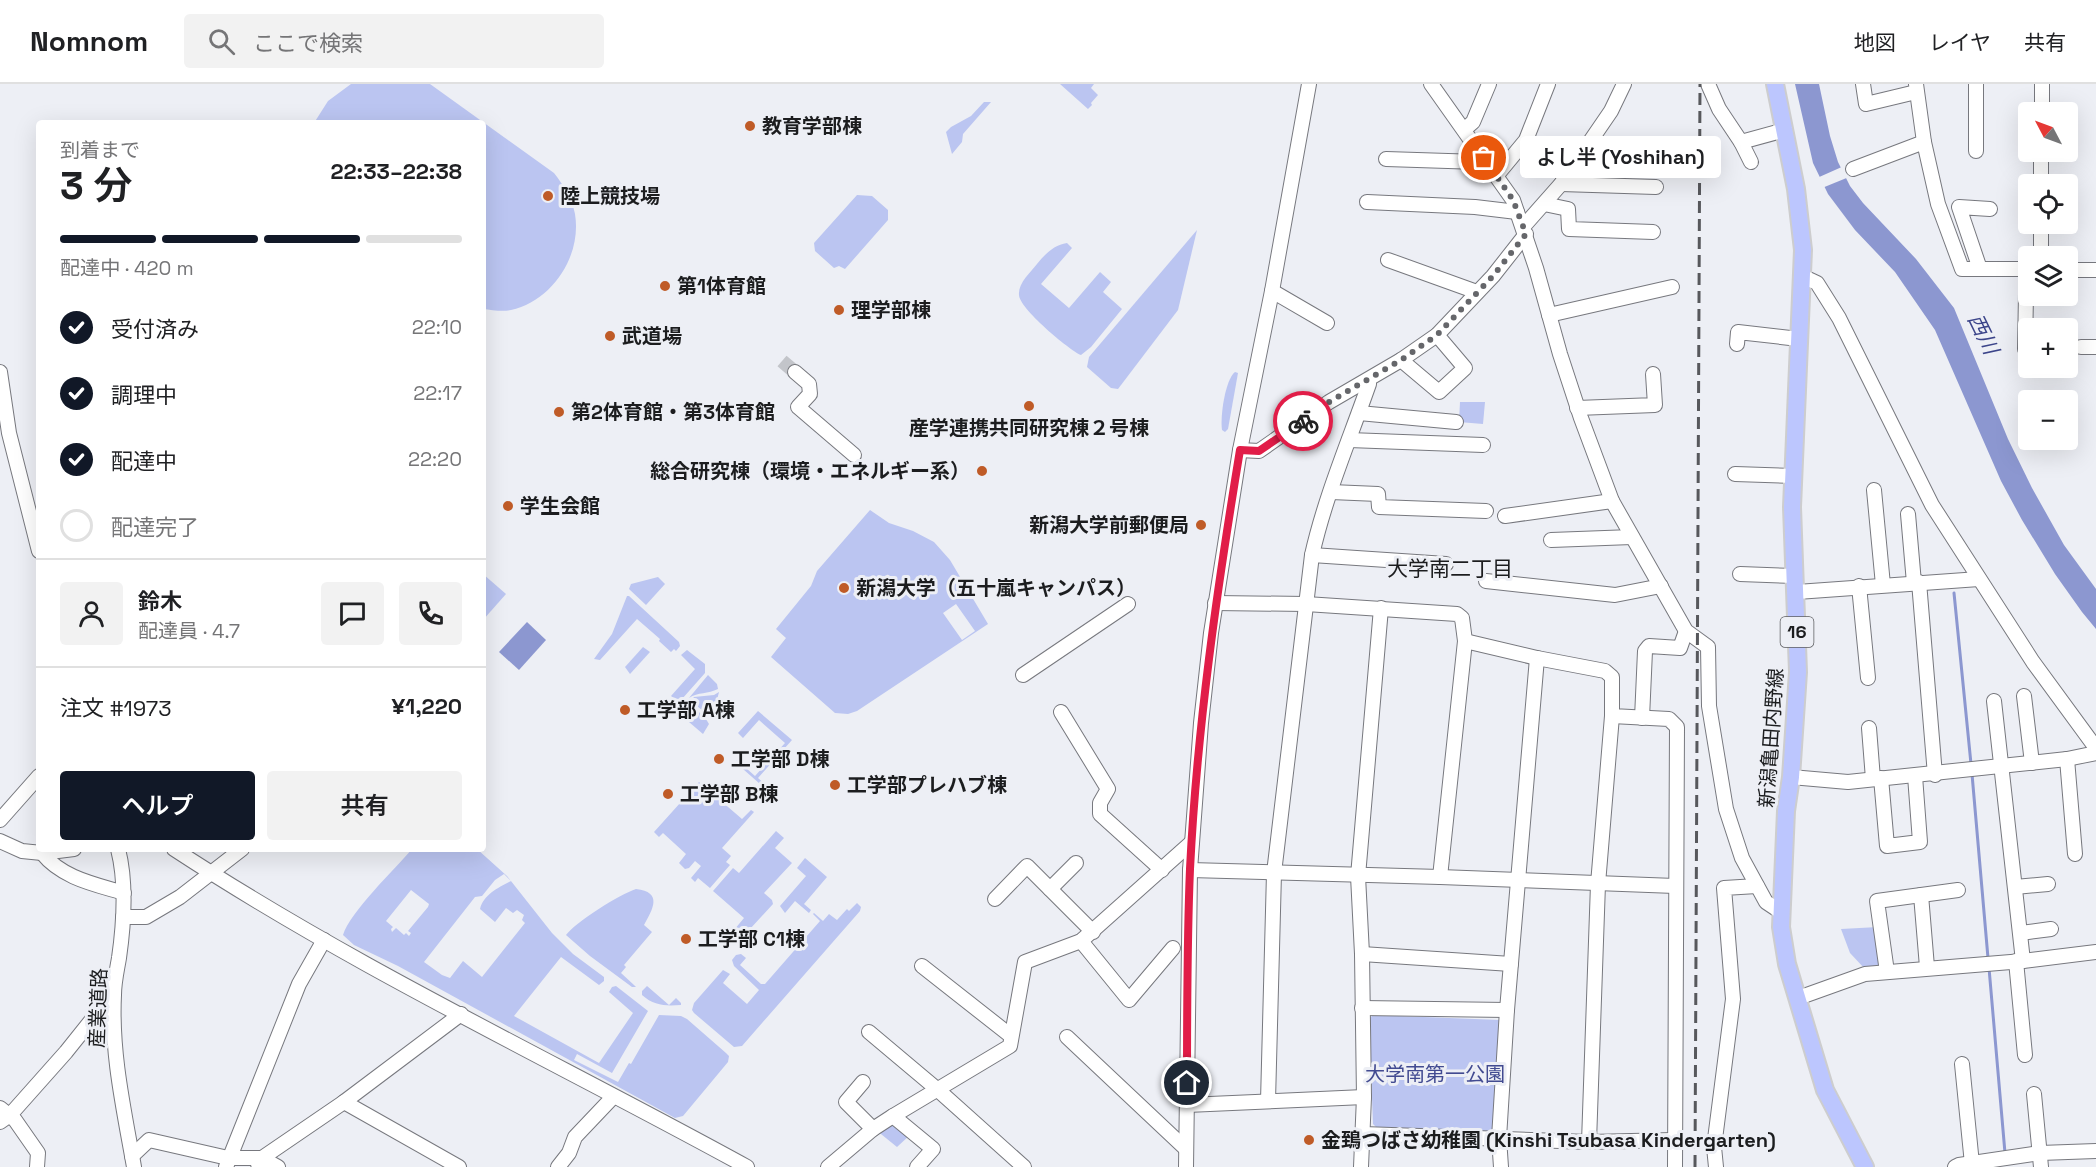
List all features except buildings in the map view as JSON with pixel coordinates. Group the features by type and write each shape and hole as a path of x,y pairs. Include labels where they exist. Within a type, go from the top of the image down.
{"main road":[{"name":"新潟亀田内野線","path":"1775,84 1796,189 1803,250 1792,507 1798,672 1791,777 1786,811 1781,927 1787,964 1825,1090 1865,1167"}],"street":[{"path":"1186,1167 1190,870 1201,723 1215,603 1240,450 1272,291 1309,84"},
{"path":"1431,84 1513,200 1577,408 1612,501 1686,631 1708,647 1709,706 1726,809 1742,858 1767,902 1781,912"},
{"path":"1465,129 1473,122 1489,84"},
{"path":"1497,175 1526,140 1548,84"},
{"path":"1240,450 1259,451 1329,402 1369,380 1437,335 1493,276 1611,111 1623,84"},
{"path":"1708,84 1716,103 1751,162"},
{"path":"1863,84 1866,104 1916,88 1924,142 1938,204 1962,269 2018,269"},
{"path":"1976,84 1976,151"},
{"path":"2042,84 2042,102"},
{"path":"1741,142 1785,130"},
{"path":"1853,169 1924,142"},
{"path":"1386,159 1479,162 1484,158"},
{"path":"1561,184 1656,187"},
{"path":"1367,202 1475,207 1517,212"},
{"path":"1544,204 1568,209 1569,229 1653,232"},
{"path":"1980,269 1959,207 1990,209"},
{"path":"1388,260 1477,292"},
{"path":"2078,270 2096,270"},
{"path":"1802,276 1817,284 1839,318 1932,504 2032,662 2096,747"},
{"path":"1549,315 1672,287"},
{"path":"1272,291 1327,323"},
{"path":"1737,344 1738,332 1799,339"},
{"path":"1401,360 1439,392 1465,368 1437,335"},
{"path":"2081,347 2096,347"},
{"path":"0,372 9,433 36,539"},
{"path":"795,372 809,384 810,394 798,407 854,455"},
{"path":"1577,408 1655,405 1653,374"},
{"path":"1268,1101 1274,873 1312,555 1320,519 1369,380"},
{"path":"1359,413 1456,422"},
{"path":"1349,440 1482,445"},
{"path":"1735,474 1794,476"},
{"path":"1874,490 1883,585"},
{"path":"1331,492 1378,494 1379,507 1486,511"},
{"path":"1505,516 1612,501"},
{"path":"1908,514 1917,583 1935,774"},
{"path":"1551,540 1632,537"},
{"path":"1312,555 1446,564"},
{"path":"1740,574 1796,584 1859,586 1979,579"},
{"path":"1486,581 1615,595 1661,586"},
{"path":"1859,586 1868,678"},
{"path":"1215,603 1381,608 1457,614 1462,618 1465,640 1440,877"},
{"path":"1023,675 1128,604"},
{"path":"1361,1167 1364,1097 1362,954 1358,876 1381,608"},
{"path":"1642,718 1645,651 1649,646 1680,648 1686,631"},
{"path":"1465,640 1610,673 1612,677 1612,716 1598,884 1589,1142"},
{"path":"1501,1167 1499,1138 1507,1010 1538,658"},
{"path":"2024,696 2032,763"},
{"path":"1994,701 2021,933 2020,961 2025,1055"},
{"path":"1061,712 1108,789 1100,803 1100,814 1162,870"},
{"path":"1612,716 1670,719 1677,727 1674,1167"},
{"path":"1869,728 1887,846 1920,842 1915,776"},
{"path":"1791,777 1848,782 2067,759 2096,753"},
{"path":"2067,759 2075,855"},
{"path":"0,820 36,779"},
{"path":"0,841 22,851 50,852"},
{"path":"828,1167 873,1129 1010,1046 1025,962 1081,941 1192,842"},
{"name":"産業道路","path":"119,852 124,893 114,992 117,1073 133,1161"},
{"path":"178,852 324,940 747,1167"},
{"path":"123,916 146,917 180,897 238,852"},
{"path":"42,853 62,871 124,893"},
{"path":"1050,889 1076,863"},
{"path":"995,899 1027,866 1093,932"},
{"path":"1190,870 1675,886"},
{"path":"2015,887 2048,884"},
{"path":"1716,1167 1714,1148 1733,999 1724,888 1757,886"},
{"path":"1887,972 1877,901 1958,891"},
{"path":"1921,895 1927,968"},
{"path":"2021,933 2051,929"},
{"path":"227,1162 300,984 324,940"},
{"path":"1081,941 1129,1000 1173,948"},
{"path":"1798,998 1865,974 2096,952"},
{"path":"1362,954 1511,964"},
{"path":"922,966 1011,1035"},
{"path":"38,1167 38,1153 3,1115 66,1052 114,992"},
{"path":"1362,1008 1507,1010"},
{"path":"259,1162 344,1102 461,1014"},
{"path":"869,1032 1024,1167"},
{"path":"1067,1037 1186,1149"},
{"path":"1962,1064 1972,1164"},
{"path":"863,1082 846,1102 873,1129"},
{"path":"2034,1094 2041,1160"},
{"path":"558,1167 569,1153 575,1137 613,1096"},
{"path":"1187,1105 1364,1097"},
{"path":"344,1102 459,1167"},
{"path":"893,1116 933,1149 917,1167"},
{"path":"1363,1134 1589,1142 1674,1140"},
{"path":"133,1161 149,1140 227,1162 259,1162 278,1167"},
{"path":"1955,1167 2041,1160 2096,1151"}],"green space":[{"name":"陸上競技場","path":"351,84 430,84 480,120 316,120 328,101"},
{"path":"1060,84 1094,84 1091,88 1098,95 1088,109"},
{"path":"984,102 991,102 963,134 962,142 952,154 946,132 971,116"},
{"name":"陸上競技場","path":"486,124 554,173 564,187 575,214 574,245 561,274 539,297 526,305 501,311 486,309"},
{"path":"857,195 872,196 888,210 888,220 845,269 839,266 834,268 815,251 814,243"},
{"path":"1197,230 1178,310 1118,389 1111,388 1087,367 1089,357"},
{"path":"1067,243 1072,248 1041,284 1069,308 1100,272 1111,282 1103,292 1122,309 1091,347 1081,355 1035,318 1019,295 1022,282 1043,257 1054,248"},
{"path":"1235,372 1238,373 1228,429 1225,432 1222,430 1224,399 1228,383"},
{"path":"1460,402 1485,402 1483,424 1459,422"},
{"path":"870,510 889,523 913,531 934,542 950,560 988,624 857,711 848,714 835,713 771,657 786,638 776,629 811,586 817,571","holes":["956,604 975,631 962,640 943,613"]},
{"path":"486,577 506,594 486,617"},
{"path":"658,577 665,584 646,605 629,589 631,584"},
{"path":"627,596 679,642 680,646 676,651 674,649 671,652 637,619 600,660 594,659 612,634"},
{"path":"643,647 650,652 630,674 625,667"},
{"path":"687,650 705,664 705,673 682,699 675,699 671,696 695,669 681,655"},
{"path":"708,675 717,684 718,689 689,698"},
{"path":"719,692 715,708 709,716 691,701 694,697 714,695"},
{"path":"683,705 694,709 707,721 709,724 703,734 675,710"},
{"path":"758,711 792,740 758,778 769,788 768,791 735,762 737,760 755,776 785,743 759,720 743,738 738,733"},
{"path":"699,782 742,819 751,810 754,812 722,848 731,856 726,862 730,865 710,888 698,878 695,882 691,878 701,866 695,861 685,869 679,863 686,854 663,833 659,837 654,832"},
{"path":"776,831 784,838 775,848 792,863 764,893 773,904 738,942 729,936 744,918 713,891 733,868 739,873"},
{"path":"409,852 480,852 507,876 511,881 552,933 573,954 604,977 604,981 599,985 561,957 514,1016 599,1063 633,1013 609,992 612,987 616,986 648,1011 612,1073 577,1054 574,1060 618,1082 659,1015 681,1016 687,1019 729,1056 728,1062 683,1116 675,1118 398,966 354,945 343,935 354,915","holes":["504,874 511,881 488,895 480,909 495,922 506,908 513,913 517,910 524,915 522,920 525,923 482,977 463,961 450,978 424,962 475,897 482,896 495,880","411,890 429,904 408,931 411,933 409,936 396,928 392,932 393,927 386,921"]},
{"path":"805,858 827,877 804,904 811,910 809,913 795,901 785,913 780,906 806,876 797,868"},
{"path":"636,889 650,894 654,902 644,925 652,932 624,965 626,967 621,973 636,987 632,987 566,935 599,909"},
{"path":"857,903 861,907 860,911 742,1046 734,1047 692,1010 694,1003 723,970 730,974 723,983 747,1004 759,990 734,966 732,960 736,955 741,954 746,958 740,965 761,984 765,984 820,921 814,913 823,921 829,914 837,920 847,909 849,911"},
{"path":"1878,927 1879,966 1865,969 1850,953 1841,929"},
{"path":"647,986 669,1005 656,1003 642,995 642,991"},
{"path":"676,998 681,1005 669,1005"},
{"name":"大学南第一公園","path":"1373,1015 1500,1020 1494,1130 1490,1132 1377,1128 1373,1124 1369,1019"},
{"path":"893,1118 911,1134 897,1147 876,1130"}],"shaded area":[{"path":"1795,84 1819,84 1830,136 1838,162 1850,186 1916,259 1954,308 2008,439 2032,488 2064,545 2096,589 2096,629 2055,574 2001,481 1935,330 1895,272 1855,230 1828,194 1813,163"},
{"path":"527,622 546,640 519,670 499,652"}],"pier":[{"path":"1844,166 1849,177 1822,188 1817,178"}],"waterway":[{"path":"1954,593 1971,764"},
{"path":"1972,774 1988,958"},
{"path":"1989,968 2005,1153"}],"tunnel":[{"path":"782,361 795,372"}],"railway":[{"path":"1695,1167 1700,84"}],"way so far":[{"path":"1303,421 1329,402 1369,380 1437,335 1493,276 1526,234 1513,200 1484,158"}],"place":[{"name":"教育学部棟","path":"750,126"},
{"name":"よし半 (Yoshihan)","path":"1484,158"},
{"name":"陸上競技場","path":"548,196"},
{"name":"第1体育館","path":"665,286"},
{"name":"理学部棟","path":"839,310"},
{"name":"武道場","path":"610,336"},
{"name":"産学連携共同研究棟２号棟","path":"1029,406"},
{"name":"第2体育館・第3体育館","path":"559,412"},
{"name":"総合研究棟（環境・エネルギー系）","path":"982,471"},
{"name":"学生会館","path":"508,506"},
{"name":"新潟大学前郵便局","path":"1201,525"},
{"name":"新潟大学（五十嵐キャンパス）","path":"844,588"},
{"name":"工学部 A棟","path":"625,710"},
{"name":"工学部 D棟","path":"719,759"},
{"name":"工学部プレハブ棟","path":"835,785"},
{"name":"工学部 B棟","path":"668,794"},
{"name":"工学部 C1棟","path":"686,939"},
{"name":"金鵄つばさ幼稚園 (Kinshi Tsubasa Kindergarten)","path":"1309,1140"}],"district":[{"name":"大学南二丁目","path":"1450,569"}],"route":[{"path":"1187,1083 1190,870 1201,723 1215,603 1240,450 1259,451 1303,421"}],"water label":[{"name":"西川","path":"1983,334"}]}
